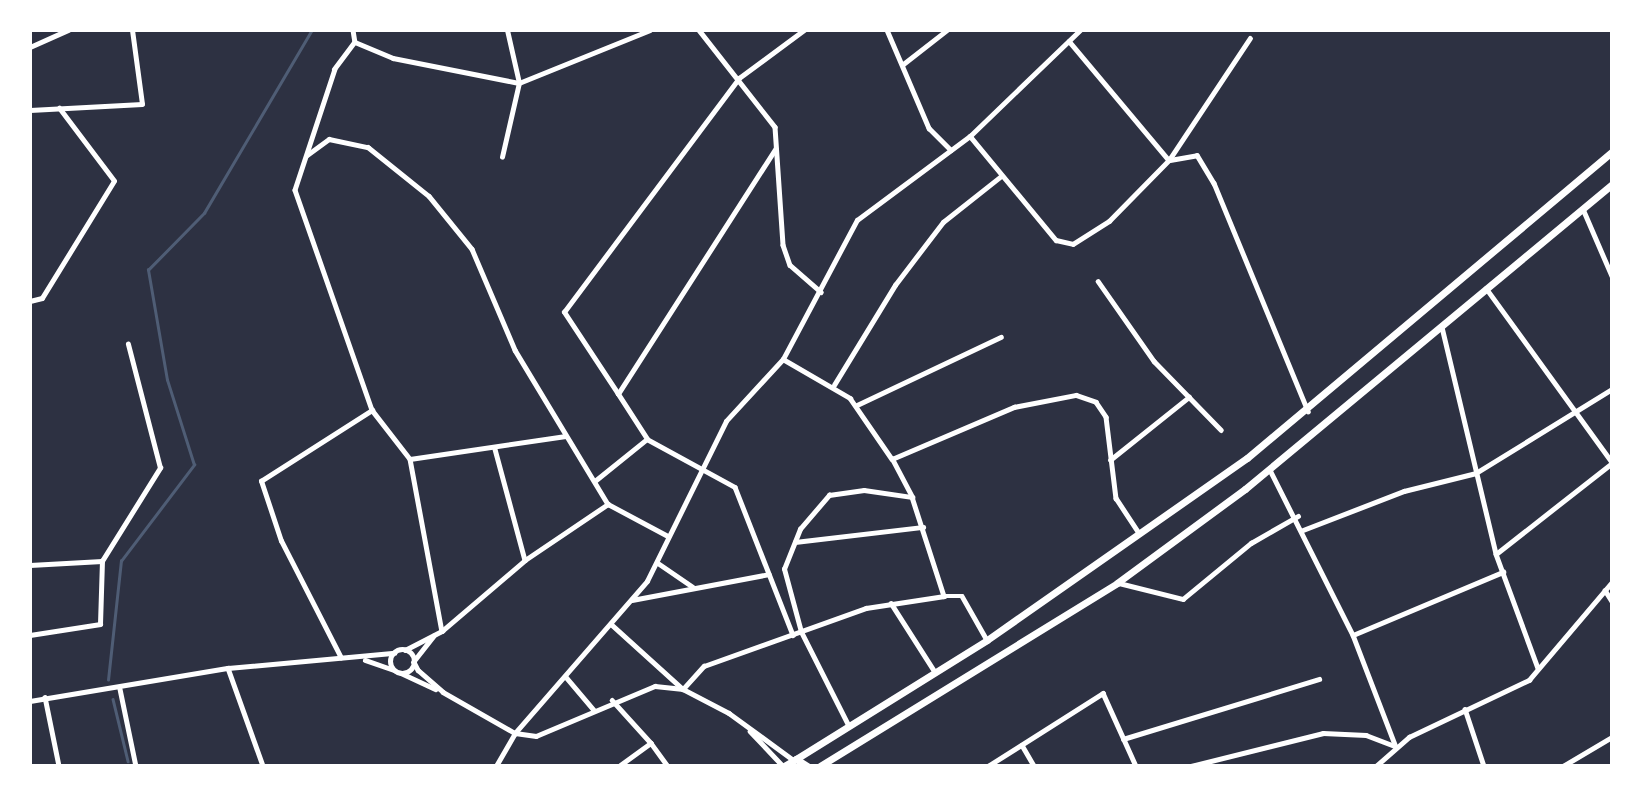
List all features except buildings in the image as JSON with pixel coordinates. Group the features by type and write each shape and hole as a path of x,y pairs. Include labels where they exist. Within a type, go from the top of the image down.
{"main road":[{"path":"783,766 987,640 1140,534 1308,411 1612,152"},
{"path":"820,766 1117,583 1270,470 1612,184"},
{"path":"794,759 807,766"}],"street":[{"path":"30,47 68,30"},
{"path":"30,110 142,104 132,30"},
{"path":"353,30 355,43 335,69 295,190 372,410 410,459 442,631"},
{"path":"502,157 519,83 508,30"},
{"path":"355,43 393,58 519,83 650,30"},
{"path":"699,30 775,127 783,246 790,265 821,292"},
{"path":"793,635 743,499 701,466 647,439 564,313 738,78 804,30"},
{"path":"887,30 929,128 951,150"},
{"path":"902,65 947,30"},
{"path":"496,766 515,733 611,624 658,563 701,466 726,421 783,359 857,220 970,136 1080,30"},
{"path":"970,136 1000,177 1065,245 1109,221 1169,160 1250,38"},
{"path":"1069,41 1169,160"},
{"path":"30,302 43,298 114,181 59,108"},
{"path":"307,156 329,139 368,147 429,196 472,249 515,350 565,436 596,480 608,504 668,536"},
{"path":"618,394 775,149"},
{"path":"1169,160 1197,155 1214,183 1308,411"},
{"path":"834,385 895,285 943,222 1000,177"},
{"path":"1583,209 1612,276"},
{"path":"1098,281 1154,361 1221,430"},
{"path":"1486,288 1612,463 1496,554"},
{"path":"1442,327 1496,554 1538,668"},
{"path":"857,405 1001,337"},
{"path":"30,635 100,624 102,561 160,468 128,345"},
{"path":"783,359 834,385 857,405 892,459 912,497 944,596"},
{"path":"1303,530 1404,491 1476,473 1612,388"},
{"path":"892,459 1014,407 1076,395 1096,402 1106,417 1109,460 1116,498 1140,534"},
{"path":"1109,460 1189,397"},
{"path":"341,658 281,541 261,481 372,410"},
{"path":"410,459 495,449 565,436"},
{"path":"596,480 647,439"},
{"path":"495,449 525,560"},
{"path":"1270,470 1298,516 1353,635 1396,747"},
{"path":"848,726 801,632 784,569 813,508 829,495 864,490 912,497"},
{"path":"30,701 120,689 228,668 341,658 361,659 405,650 442,631 525,560 608,504"},
{"path":"1117,583 1183,599 1251,543 1298,516"},
{"path":"795,542 923,527"},
{"path":"30,565 102,561"},
{"path":"658,563 694,588"},
{"path":"1353,635 1503,572"},
{"path":"631,600 769,574"},
{"path":"1376,766 1396,747 1465,709 1529,680 1612,582"},
{"path":"1605,590 1612,601"},
{"path":"683,689 704,666 891,603 962,596 987,640"},
{"path":"891,603 935,671"},
{"path":"611,624 683,689 742,722 794,759"},
{"path":"401,673 414,662 434,636"},
{"path":"405,650 443,692"},
{"path":"394,653 394,670"},
{"path":"361,659 394,670 443,692 515,733 536,736 612,700 655,687 683,689"},
{"path":"228,668 262,766"},
{"path":"566,677 594,710"},
{"path":"1123,739 1319,679"},
{"path":"120,689 136,766"},
{"path":"988,766 1103,693 1136,766"},
{"path":"45,697 59,766"},
{"path":"612,700 668,766"},
{"path":"1465,709 1484,766"},
{"path":"742,722 783,766"},
{"path":"1191,766 1323,733 1366,735 1396,747"},
{"path":"1563,766 1612,737"},
{"path":"619,766 650,743"},
{"path":"1022,745 1034,766"}],"waterway":[{"path":"108,680 121,561 194,465 167,380 148,270 204,213 312,30"},
{"path":"113,699 128,761"}]}
